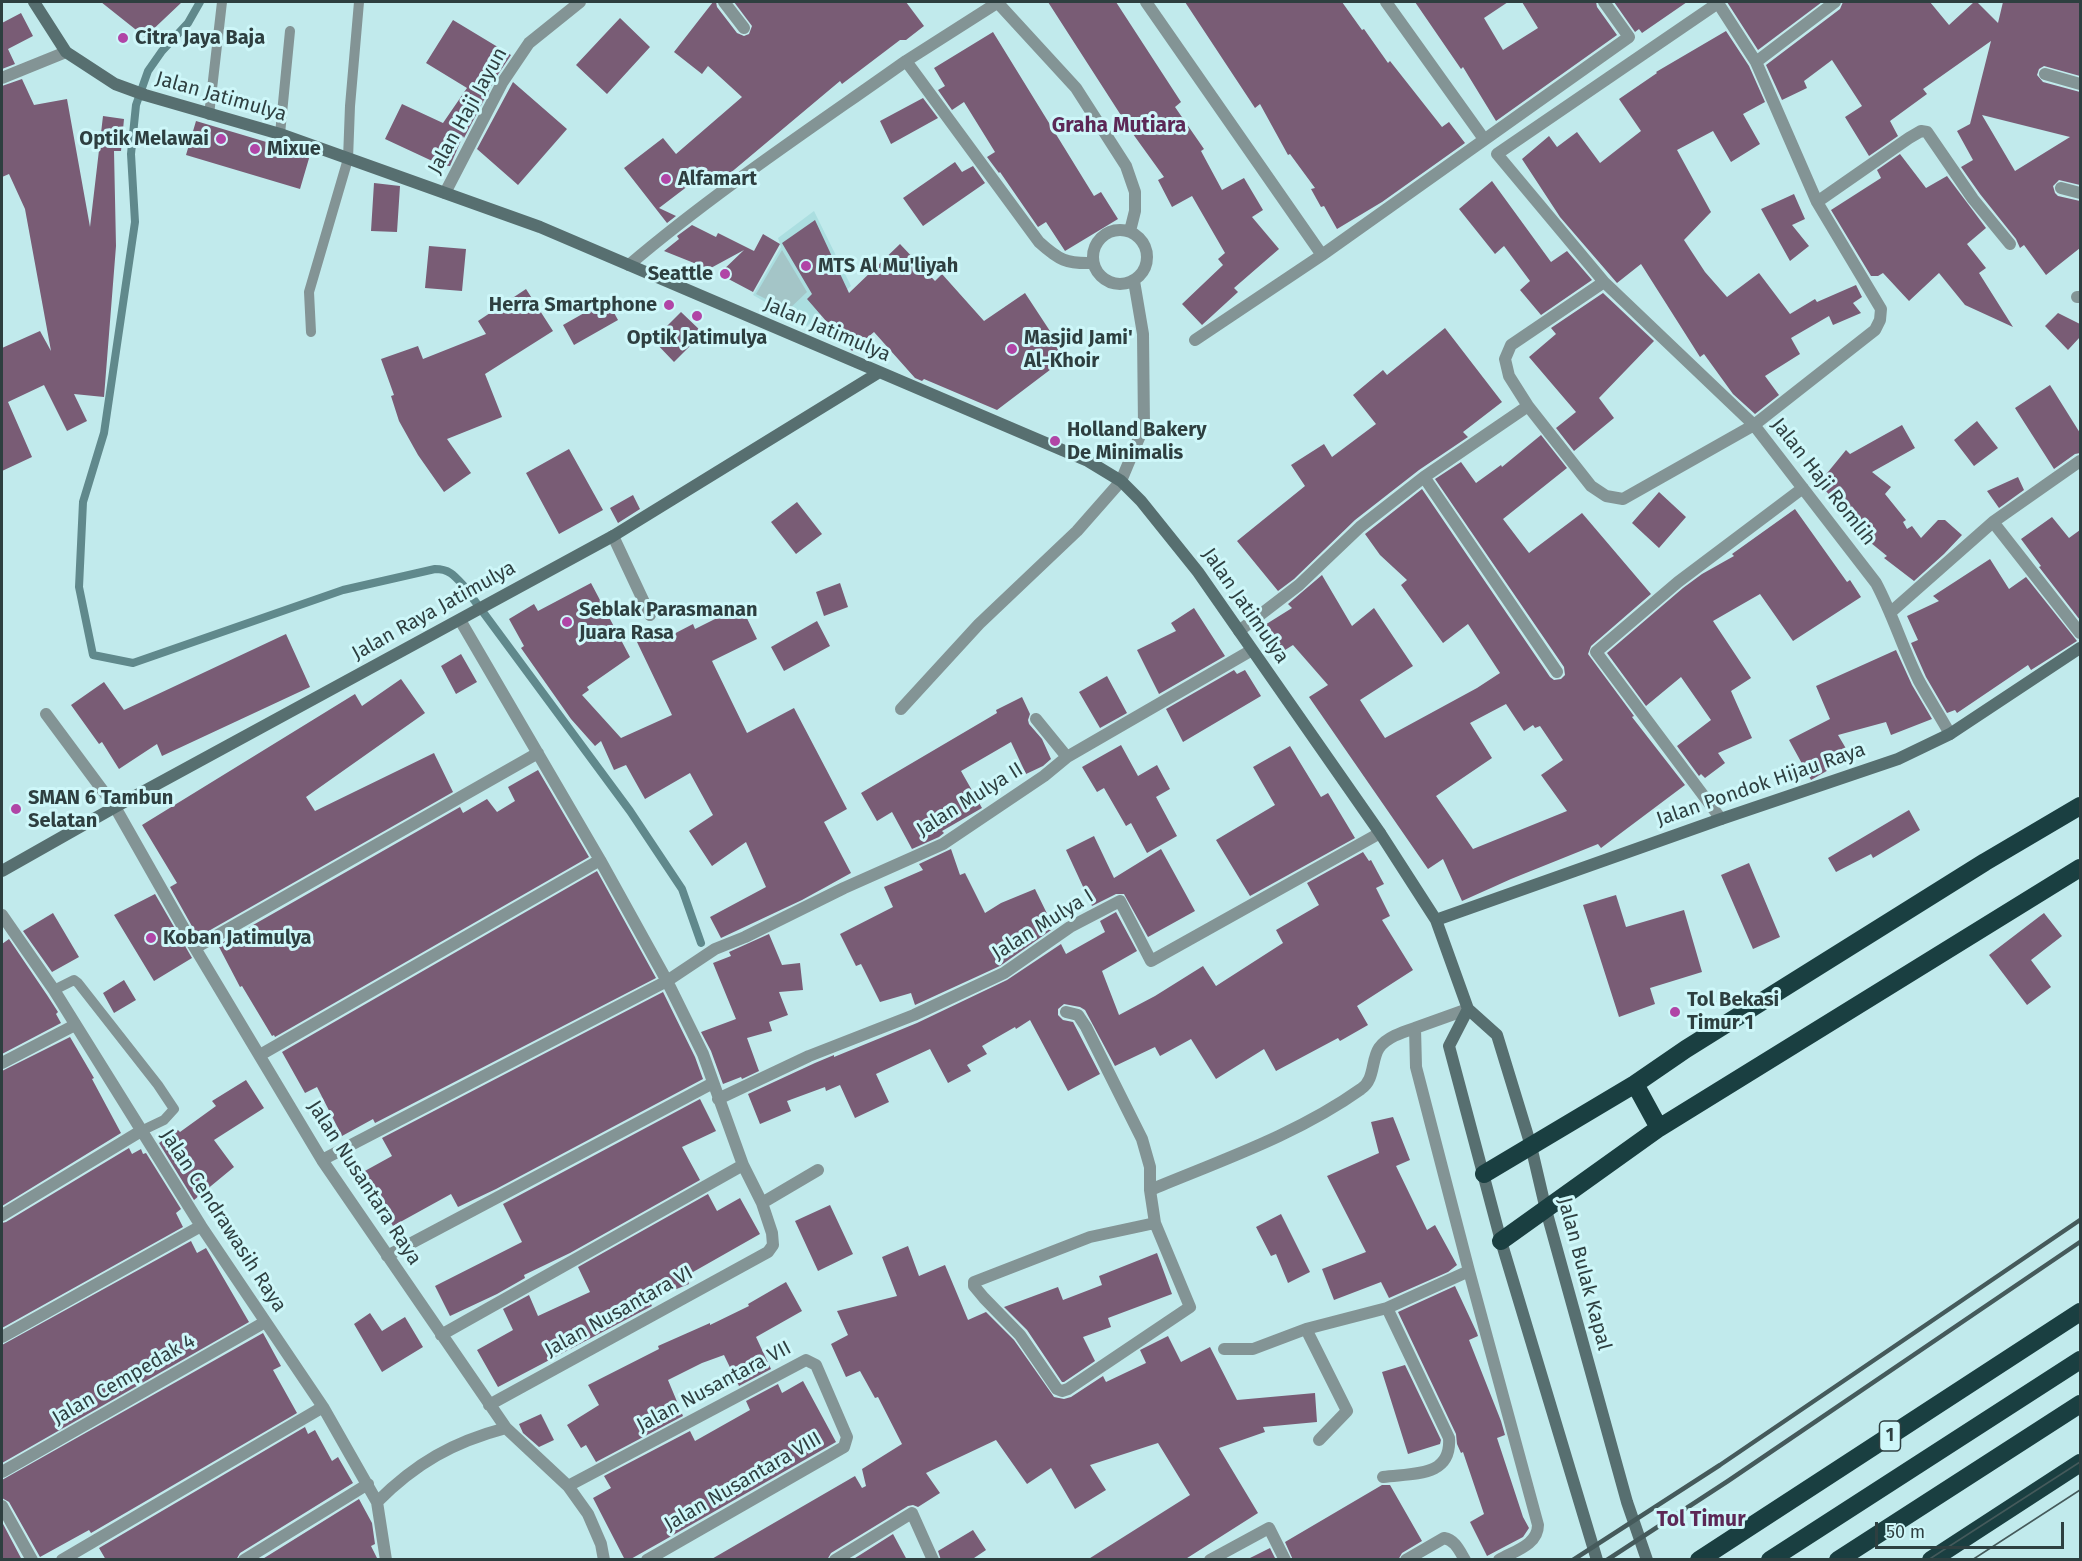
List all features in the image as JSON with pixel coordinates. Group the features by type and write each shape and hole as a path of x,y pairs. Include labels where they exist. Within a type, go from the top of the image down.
{"highway":[{"path":"1484,1174 1635,1084 1726,1024 1985,862 2080,807"},
{"path":"1501,1241 1659,1128 2080,868"},
{"path":"1635,1084 1659,1128"},
{"name":"1","path":"1699,1560 2080,1312"},
{"name":"1","path":"1770,1560 2080,1360"},
{"path":"1838,1560 2080,1404"},
{"path":"1931,1560 2080,1463"},
{"path":"1963,1540 2002,1525 2080,1477"}],"main road":[{"name":"Jalan Jatimulya","path":"34,2 66,52 115,84 209,115 280,134 540,227 1088,461 1121,481 1156,519 1198,572 1380,833 1436,921"},
{"name":"Jalan Raya Jatimulya","path":"2,871 613,536 878,373"},
{"name":"Jalan Pondok Hijau Raya","path":"1436,921 1721,819 1898,759 1950,734 2080,648"},
{"name":"Jalan Bulak Kapal","path":"1436,921 1468,1009 1497,1035 1531,1146 1546,1210 1627,1502 1647,1560"},
{"path":"1468,1009 1449,1046 1501,1241 1597,1560"}],"street":[{"name":"Jalan Haji Jayun","path":"445,193 502,83 529,43 580,2"},
{"path":"724,2 744,28"},
{"path":"629,265 704,205 906,61 997,2 1076,88 1126,166 1135,192 1135,212 1130,231"},
{"path":"1146,2 1322,255"},
{"path":"1386,2 1484,139"},
{"path":"1195,340 1322,255 1629,37 1604,2"},
{"path":"1604,282 1511,345 1505,359 1509,376 1528,406 1591,486 1606,496 1623,499 1754,425 1604,282 1497,154 1718,2"},
{"name":"Jalan Haji Romlih","path":"1718,2 1756,62 1817,202 1881,309 1880,320 1875,330 1754,425 1876,583 1891,612 1919,681 1950,734"},
{"path":"1756,62 1835,2"},
{"path":"2,78 66,52"},
{"path":"906,61 1039,242 1057,258 1066,262 1093,263"},
{"path":"2045,74 2080,84"},
{"path":"1817,202 1909,138 1921,131 1927,132 1973,200 2010,244"},
{"path":"2061,188 2080,193"},
{"path":"1118,229 1130,231 1138,236 1145,244 1148,254 1147,265 1142,274 1134,281 1124,284 1114,284 1104,280 1093,263 1093,252 1098,241 1107,233 1118,229"},
{"path":"901,709 979,624 1077,531 1121,481 1143,426 1143,334 1134,281"},
{"path":"1239,631 1299,585 1360,527 1424,477 1528,406"},
{"path":"1891,612 1993,522 2080,461"},
{"path":"1424,477 1557,672"},
{"path":"1721,819 1596,652 1678,582 1803,488"},
{"path":"1993,522 2080,633"},
{"path":"613,536 650,615"},
{"path":"464,617 538,753 668,981 703,1054 743,1165 762,1203 818,1170"},
{"name":"Jalan Mulya II","path":"322,1160 668,981 715,949 943,844 1044,776 1067,757 1252,650"},
{"name":"Jalan Nusantara Raya","path":"46,714 115,807 195,948 322,1160 506,1428 568,1486 588,1514 601,1544 604,1560"},
{"path":"1036,719 1067,757"},
{"path":"195,948 538,753"},
{"name":"Jalan Mulya I","path":"718,1099 809,1056 914,1015 1004,973 1070,927 1120,901 1151,961 1380,833"},
{"path":"260,1055 600,860"},
{"name":"Jalan Cendrawasih Raya","path":"2,915 54,990 201,1226 323,1407 377,1502 386,1560"},
{"path":"1150,1190 1296,1128 1328,1111 1365,1087 1379,1048 1395,1035 1468,1009"},
{"path":"1066,1012 1078,1016 1086,1027 1142,1139 1150,1167 1150,1190 1155,1223 1190,1307 1068,1389 1062,1391 1057,1389 1020,1335 984,1298 974,1286 974,1281 1017,1267 1090,1237 1155,1223"},
{"path":"2,1063 75,1025"},
{"path":"1415,1028 1416,1067 1538,1525 1532,1542 1499,1560"},
{"path":"387,1256 713,1083"},
{"path":"2,1215 141,1131"},
{"path":"441,1335 743,1165"},
{"name":"Jalan Nusantara VI","path":"489,1405 768,1252 773,1245 772,1233 762,1203"},
{"path":"2,1337 201,1226"},
{"path":"1224,1349 1253,1349 1306,1329 1387,1308 1469,1271"},
{"path":"1383,1477 1438,1468 1447,1457 1449,1448 1449,1438 1387,1308"},
{"name":"Jalan Cempedak 4","path":"2,1472 265,1322"},
{"path":"1306,1329 1347,1411 1319,1440"},
{"name":"Jalan Nusantara VII","path":"568,1486 806,1360 816,1365 844,1430"},
{"path":"62,1560 323,1407"},
{"path":"377,1502 395,1484 436,1455 466,1440 506,1428"},
{"name":"Jalan Nusantara VIII","path":"647,1560 843,1446 847,1437 844,1430"},
{"path":"244,1560 368,1484"},
{"path":"2,1506 32,1560"},
{"path":"835,1560 912,1513 933,1560"},
{"path":"1210,1560 1269,1528 1285,1560"},
{"path":"1406,1560 1444,1538 1455,1543 1465,1560"}],"lane":[{"path":"209,115 222,2"},
{"path":"311,332 309,292 348,159 359,2"},
{"path":"280,134 290,31"},
{"path":"54,990 70,981 74,980 78,983 158,1085 174,1109 164,1120 141,1131"}],"shaded area":[{"name":"MTS Al Mu'liyah","path":"814,211 851,286 807,326 753,295 781,247 778,238"},
{"path":"782,250 807,292 788,310 756,294"}],"building":[{"path":"101,2 182,2 145,37"},
{"path":"713,2 716,2 717,7 737,33 744,36 749,34 752,26 734,2 906,2 924,26 906,40 900,40 842,84 840,81 716,185 705,173 659,208 676,216 667,223 624,168 663,138 676,154 742,97 708,66 702,74 674,52"},
{"path":"1048,2 1116,2 1181,102 1175,107 1204,149 1201,151 1222,190 1244,178 1263,210 1252,217 1279,249 1234,288 1238,292 1202,325 1182,304 1223,265 1218,259 1225,253 1192,196 1172,207 1158,180 1164,177 1133,134"},
{"path":"1185,2 1342,2 1388,63 1390,61 1442,127 1449,122 1465,143 1382,202 1337,229 1311,189 1315,188 1290,154 1288,155 1260,104 1255,108"},
{"path":"1415,2 1508,2 1484,18 1503,50 1538,28 1522,2 1596,2 1597,7 1617,35 1496,121 1463,67 1461,69"},
{"path":"1614,2 1687,2 1642,33 1639,29 1635,32"},
{"path":"1727,2 1822,2 1758,50"},
{"path":"1843,2 1930,2 1949,25 1974,2 1977,2 1998,23 2003,2 2080,2 2080,76 2044,66 2039,69 2037,75 2043,82 2080,92 2080,185 2059,180 2053,186 2058,196 2080,201 2080,248 2046,275 2024,245 2020,248 2016,239 1961,167 1973,160 1957,131 1970,124 1991,41 1923,89 1927,94 1890,121 1898,136 1869,156 1845,117 1862,106 1832,60 1804,81 1807,88 1782,100 1766,65 1840,9","holes":["1982,115 2070,137 2015,171"]},
{"path":"21,13 33,36 8,49 15,64 2,69 2,23"},
{"path":"620,18 650,47 607,94 576,65"},
{"path":"453,20 511,55 495,79 464,138 463,136 450,166 443,166 385,139 402,104 443,123 467,88 426,63"},
{"path":"1726,31 1749,66 1765,102 1743,114 1760,144 1731,162 1713,131 1677,150 1711,212 1684,240 1705,272 1727,297 1759,273 1790,314 1815,299 1817,302 1856,285 1862,297 1853,303 1861,313 1833,325 1829,316 1791,338 1800,354 1765,376 1779,395 1755,414 1733,394 1704,354 1700,357 1641,264 1617,283 1560,217 1522,159 1549,136 1557,147 1577,132 1600,163 1641,131 1619,99 1656,72"},
{"path":"993,32 1094,196 1101,192 1118,219 1065,251 1046,222 1038,227 987,157 995,152 964,102 952,110 938,90 945,86 934,68"},
{"path":"22,79 34,105 67,99 90,227 103,116 124,119 121,151 114,151 116,246 104,397 74,394 87,421 67,431 44,385 8,402 32,457 2,471 2,348 40,331 51,351 25,209 9,174 2,177 2,86"},
{"path":"513,82 567,129 518,185 477,149"},
{"path":"923,98 938,118 891,144 880,121"},
{"path":"196,121 310,155 300,189 186,155"},
{"path":"1900,154 1926,188 1947,176 1986,228 1967,244 1986,268 1979,273 2013,327 1965,305 1939,273 1909,301 1883,273 1871,276 1831,210 1881,178 1877,170"},
{"path":"955,162 962,172 973,166 985,183 923,226 903,198"},
{"path":"1492,181 1551,262 1567,251 1592,280 1541,315 1520,290 1530,281 1504,246 1495,254 1459,209"},
{"path":"374,183 400,186 397,232 371,231"},
{"path":"1794,194 1805,219 1792,225 1809,246 1790,261 1761,209"},
{"path":"815,220 849,293 900,244 935,281 942,274 984,321 1025,293 1067,357 997,410 924,379 922,381 915,378 874,332 852,351 807,299 812,294 782,243"},
{"path":"692,225 716,237 718,233 754,251 763,234 780,244 753,292 719,274 744,250 709,269 664,251 679,239 677,236"},
{"path":"429,246 466,249 462,291 425,288"},
{"path":"526,289 553,331 485,374 502,417 447,439 471,473 444,492 418,455 399,421 391,396 394,395 381,359 418,346 423,359 486,334 478,321"},
{"path":"1603,293 1654,341 1599,398 1614,418 1574,451 1556,428 1576,412 1529,357 1556,334 1551,328"},
{"path":"607,300 618,320 574,345 563,325"},
{"path":"681,312 703,333 674,362 653,340"},
{"path":"2058,313 2080,324 2080,337 2068,350 2045,326"},
{"path":"1445,328 1502,402 1463,432 1468,437 1419,470 1355,520 1294,579 1278,591 1237,541 1305,486 1291,465 1324,444 1332,457 1376,424 1353,395 1383,370 1387,375"},
{"path":"2050,385 2080,433 2080,453 2054,469 2015,408"},
{"path":"1977,421 1998,448 1974,466 1954,440"},
{"path":"1902,425 1915,448 1872,472 1891,487 1885,494 1906,520 1903,522 1907,529 1912,526 1921,538 1938,520 1945,520 1962,535 1914,581 1884,558 1887,556 1871,543 1819,483 1846,450 1850,454"},
{"path":"1541,435 1567,468 1503,519 1529,553 1582,513 1651,594 1591,646 1588,654 1634,716 1632,717 1685,785 1601,848 1598,844 1462,901 1443,859 1428,869 1309,697 1328,685 1293,645 1277,655 1260,628 1292,608 1288,604 1322,575 1352,626 1374,608 1413,666 1360,700 1385,738 1500,673 1468,624 1443,643 1401,585 1407,580 1380,555 1365,534 1422,489 1550,677 1554,680 1561,679 1565,675 1564,667 1435,479 1461,462 1476,483 1501,465 1502,467","holes":["1506,704 1524,731 1533,725 1535,728 1540,726 1563,760 1541,775 1567,811 1473,849 1436,796 1492,758 1470,723"]},
{"path":"569,449 603,510 559,534 526,473"},
{"path":"2018,477 2024,490 1999,508 1987,491"},
{"path":"1659,492 1686,517 1659,548 1632,523"},
{"path":"633,495 640,509 618,523 610,508"},
{"path":"797,502 822,534 796,554 771,522"},
{"path":"1795,509 1847,582 1850,580 1861,597 1793,641 1760,594 1713,621 1751,678 1731,691 1752,738 1718,753 1725,763 1705,778 1701,774 1699,776 1677,746 1711,720 1681,677 1646,706 1607,653 1683,588 1734,556 1732,554"},
{"path":"2052,517 2069,538 2080,530 2080,620 2039,567 2041,566 2021,539"},
{"path":"1990,559 2009,589 2026,577 2077,641 2031,670 2028,665 1957,713 1955,710 1947,713 1926,677 1911,643 1918,640 1907,616 1939,601 1933,596"},
{"path":"591,583 630,657 587,687 589,690 582,695 621,738 672,715 637,642 664,628 668,637 693,624 695,629 741,606 757,639 712,661 747,733 794,708 847,809 824,822 851,873 802,900 721,938 710,917 766,887 746,842 712,866 689,831 713,815 690,773 645,799 626,765 614,770 601,741 595,746 571,719 521,648 524,646 509,619 534,604 538,611"},
{"path":"840,583 848,607 824,616 816,592"},
{"path":"1194,608 1225,656 1159,694 1137,650 1176,631 1171,623"},
{"path":"817,621 830,646 784,671 771,647"},
{"path":"286,634 310,687 162,756 157,744 119,769 102,742 99,744 71,705 104,682 124,710"},
{"path":"1896,650 1912,685 1932,719 1891,735 1886,722 1838,735 1851,757 1811,780 1789,740 1830,719 1816,686"},
{"path":"461,654 477,682 456,694 441,666"},
{"path":"1234,670 1237,674 1245,670 1261,696 1183,742 1166,709"},
{"path":"1107,676 1127,713 1100,728 1079,692"},
{"path":"401,679 425,713 306,797 315,811 434,753 453,792 198,937 170,887 177,883 142,825 355,694 362,706"},
{"path":"1022,697 1030,714 1029,724 1042,739 1051,759 1043,766 1026,774 1011,742 961,771 982,808 942,831 944,833 939,837 912,849 892,812 877,821 861,793 997,713 996,710"},
{"path":"1121,745 1138,776 1157,765 1170,789 1156,797 1177,836 1147,853 1131,823 1126,826 1104,788 1097,792 1082,767"},
{"path":"1290,746 1321,797 1328,793 1355,838 1250,896 1216,840 1275,805 1253,767"},
{"path":"538,770 589,857 275,1037 272,1036 242,986 240,987 218,945 460,807 463,813 487,799 497,812 515,801 508,787"},
{"path":"1909,810 1920,830 1873,858 1871,854 1836,872 1828,858"},
{"path":"1094,836 1114,878 1161,849 1195,911 1148,937 1124,894 1116,894 1092,906 1066,850"},
{"path":"951,849 960,875 965,873 985,913 1001,903 1035,889 1054,928 1000,966 915,1005 911,993 880,1002 861,964 856,966 840,934 893,907 884,887 923,870 919,864"},
{"path":"1363,852 1369,861 1371,860 1384,884 1376,888 1390,916 1382,920 1413,970 1357,1006 1368,1025 1276,1071 1264,1049 1216,1079 1191,1039 1160,1056 1155,1047 1115,1066 1085,1010 1064,1004 1058,1009 1058,1015 1063,1020 1073,1022 1100,1074 1068,1091 1030,1020 982,1046 987,1054 967,1065 971,1071 948,1083 930,1049 876,1074 889,1102 855,1118 840,1085 826,1091 825,1087 787,1101 791,1111 760,1124 748,1094 834,1055 834,1057 917,1023 1007,980 1061,944 1066,954 1105,932 1100,921 1116,912 1137,951 1102,971 1119,1015 1203,966 1216,986 1283,943 1276,930 1319,905 1307,883"},
{"path":"1749,863 1780,937 1753,949 1721,875"},
{"path":"597,871 656,978 375,1123 373,1119 342,1136 317,1087 305,1093 282,1052"},
{"name":"Koban Jatimulya","path":"155,894 192,958 154,981 114,915"},
{"path":"1616,895 1626,927 1684,910 1702,972 1650,988 1655,1004 1619,1017 1583,905"},
{"path":"53,913 79,957 52,972 23,931"},
{"path":"2044,913 2062,936 2031,960 2051,987 2027,1005 1989,955"},
{"path":"769,934 782,965 800,963 803,990 779,992 788,1015 769,1022 772,1031 747,1038 759,1071 723,1084 711,1051 701,1032 736,1019 713,963 731,956 729,952"},
{"path":"9,939 58,1012 56,1014 61,1023 2,1054 2,944"},
{"path":"124,980 136,1000 114,1013 103,993"},
{"path":"663,992 695,1057 703,1079 496,1189 458,1207 451,1194 393,1226 363,1172 392,1156 382,1138"},
{"path":"70,1037 94,1078 92,1079 121,1133 2,1206 2,1071"},
{"path":"246,1080 264,1108 214,1140 234,1167 194,1200 159,1143 178,1130 180,1132 216,1106 212,1101"},
{"path":"700,1099 716,1131 682,1147 700,1180 570,1253 524,1275 525,1278 497,1294 450,1316 435,1286 522,1242 503,1204"},
{"path":"1393,1117 1410,1160 1396,1166 1427,1230 1435,1225 1457,1265 1448,1272 1389,1298 1381,1282 1334,1300 1322,1269 1366,1252 1327,1176 1379,1153 1371,1122"},
{"path":"129,1148 132,1154 141,1149 143,1154 146,1153 181,1209 176,1213 183,1227 2,1328 2,1223"},
{"path":"708,1194 717,1211 740,1198 760,1234 686,1276 689,1284 649,1300 652,1306 498,1387 477,1350 513,1330 503,1309 529,1295 538,1316 590,1292 578,1267"},
{"path":"830,1205 853,1254 818,1271 795,1221"},
{"path":"1281,1214 1310,1272 1288,1283 1276,1254 1271,1256 1256,1227"},
{"path":"191,1241 197,1253 206,1248 249,1322 2,1463 2,1345"},
{"path":"908,1246 919,1276 945,1265 968,1320 986,1312 1014,1340 1054,1397 1064,1399 1071,1397 1103,1376 1106,1382 1146,1363 1140,1350 1168,1336 1181,1362 1210,1347 1237,1400 1315,1393 1317,1422 1263,1427 1265,1432 1219,1448 1258,1513 1184,1560 1087,1560 1190,1495 1158,1443 1090,1465 1106,1490 1075,1509 1051,1468 1027,1484 996,1440 926,1473 940,1493 918,1507 908,1506 831,1553 827,1560 710,1560 855,1476 862,1488 866,1486 862,1469 902,1444 878,1397 875,1398 860,1371 846,1377 831,1344 848,1335 837,1311 897,1296 882,1257"},
{"path":"1157,1253 1172,1294 1108,1318 1111,1327 1083,1337 1095,1361 1064,1382 1027,1330 1004,1307 1058,1287 1063,1300 1102,1285 1099,1276"},
{"path":"786,1282 802,1311 756,1337 771,1369 739,1386 724,1355 702,1363 668,1380 683,1416 596,1462 586,1445 581,1448 567,1425 599,1405 588,1385 659,1349 658,1346 749,1306 748,1304"},
{"path":"1455,1286 1478,1336 1469,1340 1501,1421 1505,1435 1497,1438 1523,1517 1529,1528 1523,1537 1487,1556 1470,1522 1484,1514 1463,1452 1461,1453 1456,1434 1398,1312"},
{"path":"370,1313 382,1331 405,1317 423,1347 382,1372 354,1324"},
{"path":"263,1333 281,1366 273,1370 297,1413 91,1533 89,1530 40,1557 9,1502 2,1498 2,1480"},
{"path":"1405,1365 1441,1440 1440,1444 1408,1454 1382,1372"},
{"path":"803,1381 836,1442 629,1560 625,1560 593,1498 611,1488 604,1476 690,1431 695,1441 750,1410 746,1401 778,1384 782,1393"},
{"path":"541,1414 554,1440 539,1447 523,1433 519,1424"},
{"path":"305,1427 308,1434 315,1430 332,1461 338,1457 353,1483 240,1553 236,1560 106,1560 99,1548"},
{"path":"1382,1485 1390,1485 1422,1541 1402,1553 1398,1560 1293,1560 1285,1542"},
{"path":"359,1499 372,1523 375,1544 371,1546 378,1560 261,1560"},
{"path":"2,1522 22,1560 2,1560"},
{"path":"973,1530 986,1550 971,1560 941,1560 938,1551"},
{"path":"893,1534 907,1560 852,1560"},
{"path":"1270,1548 1276,1560 1246,1560"}],"waterway":[{"path":"200,2 188,23 162,51 148,71 136,105 131,154 135,222 104,433 83,502 79,587 93,655 133,663 343,590 435,569 448,571 463,585 630,811 682,889 701,943"}],"tram line":[{"path":"1928,1560 2080,1462"},
{"path":"1972,1560 2080,1490"}],"railway":[{"path":"1573,1560 1720,1465 2080,1220"},
{"path":"1607,1560 1728,1481 2080,1242"}],"place":[{"name":"Citra Jaya Baja","path":"123,38"},
{"name":"Optik Melawai","path":"221,139"},
{"name":"Mixue","path":"255,149"},
{"name":"Alfamart","path":"666,179"},
{"name":"MTS Al Mu'liyah","path":"806,266"},
{"name":"Seattle","path":"725,274"},
{"name":"Herra Smartphone","path":"669,305"},
{"name":"Optik Jatimulya","path":"697,316"},
{"name":"Masjid Jami' Al-Khoir","path":"1012,349"},
{"name":"Holland Bakery De Minimalis","path":"1055,441"},
{"name":"Seblak Parasmanan Juara Rasa","path":"567,622"},
{"name":"SMAN 6 Tambun Selatan","path":"16,809"},
{"name":"Koban Jatimulya","path":"151,938"},
{"name":"Tol Bekasi Timur 1","path":"1675,1012"}],"district":[{"name":"Graha Mutiara","path":"1119,126"},
{"name":"Tol Timur","path":"1701,1520"}]}
